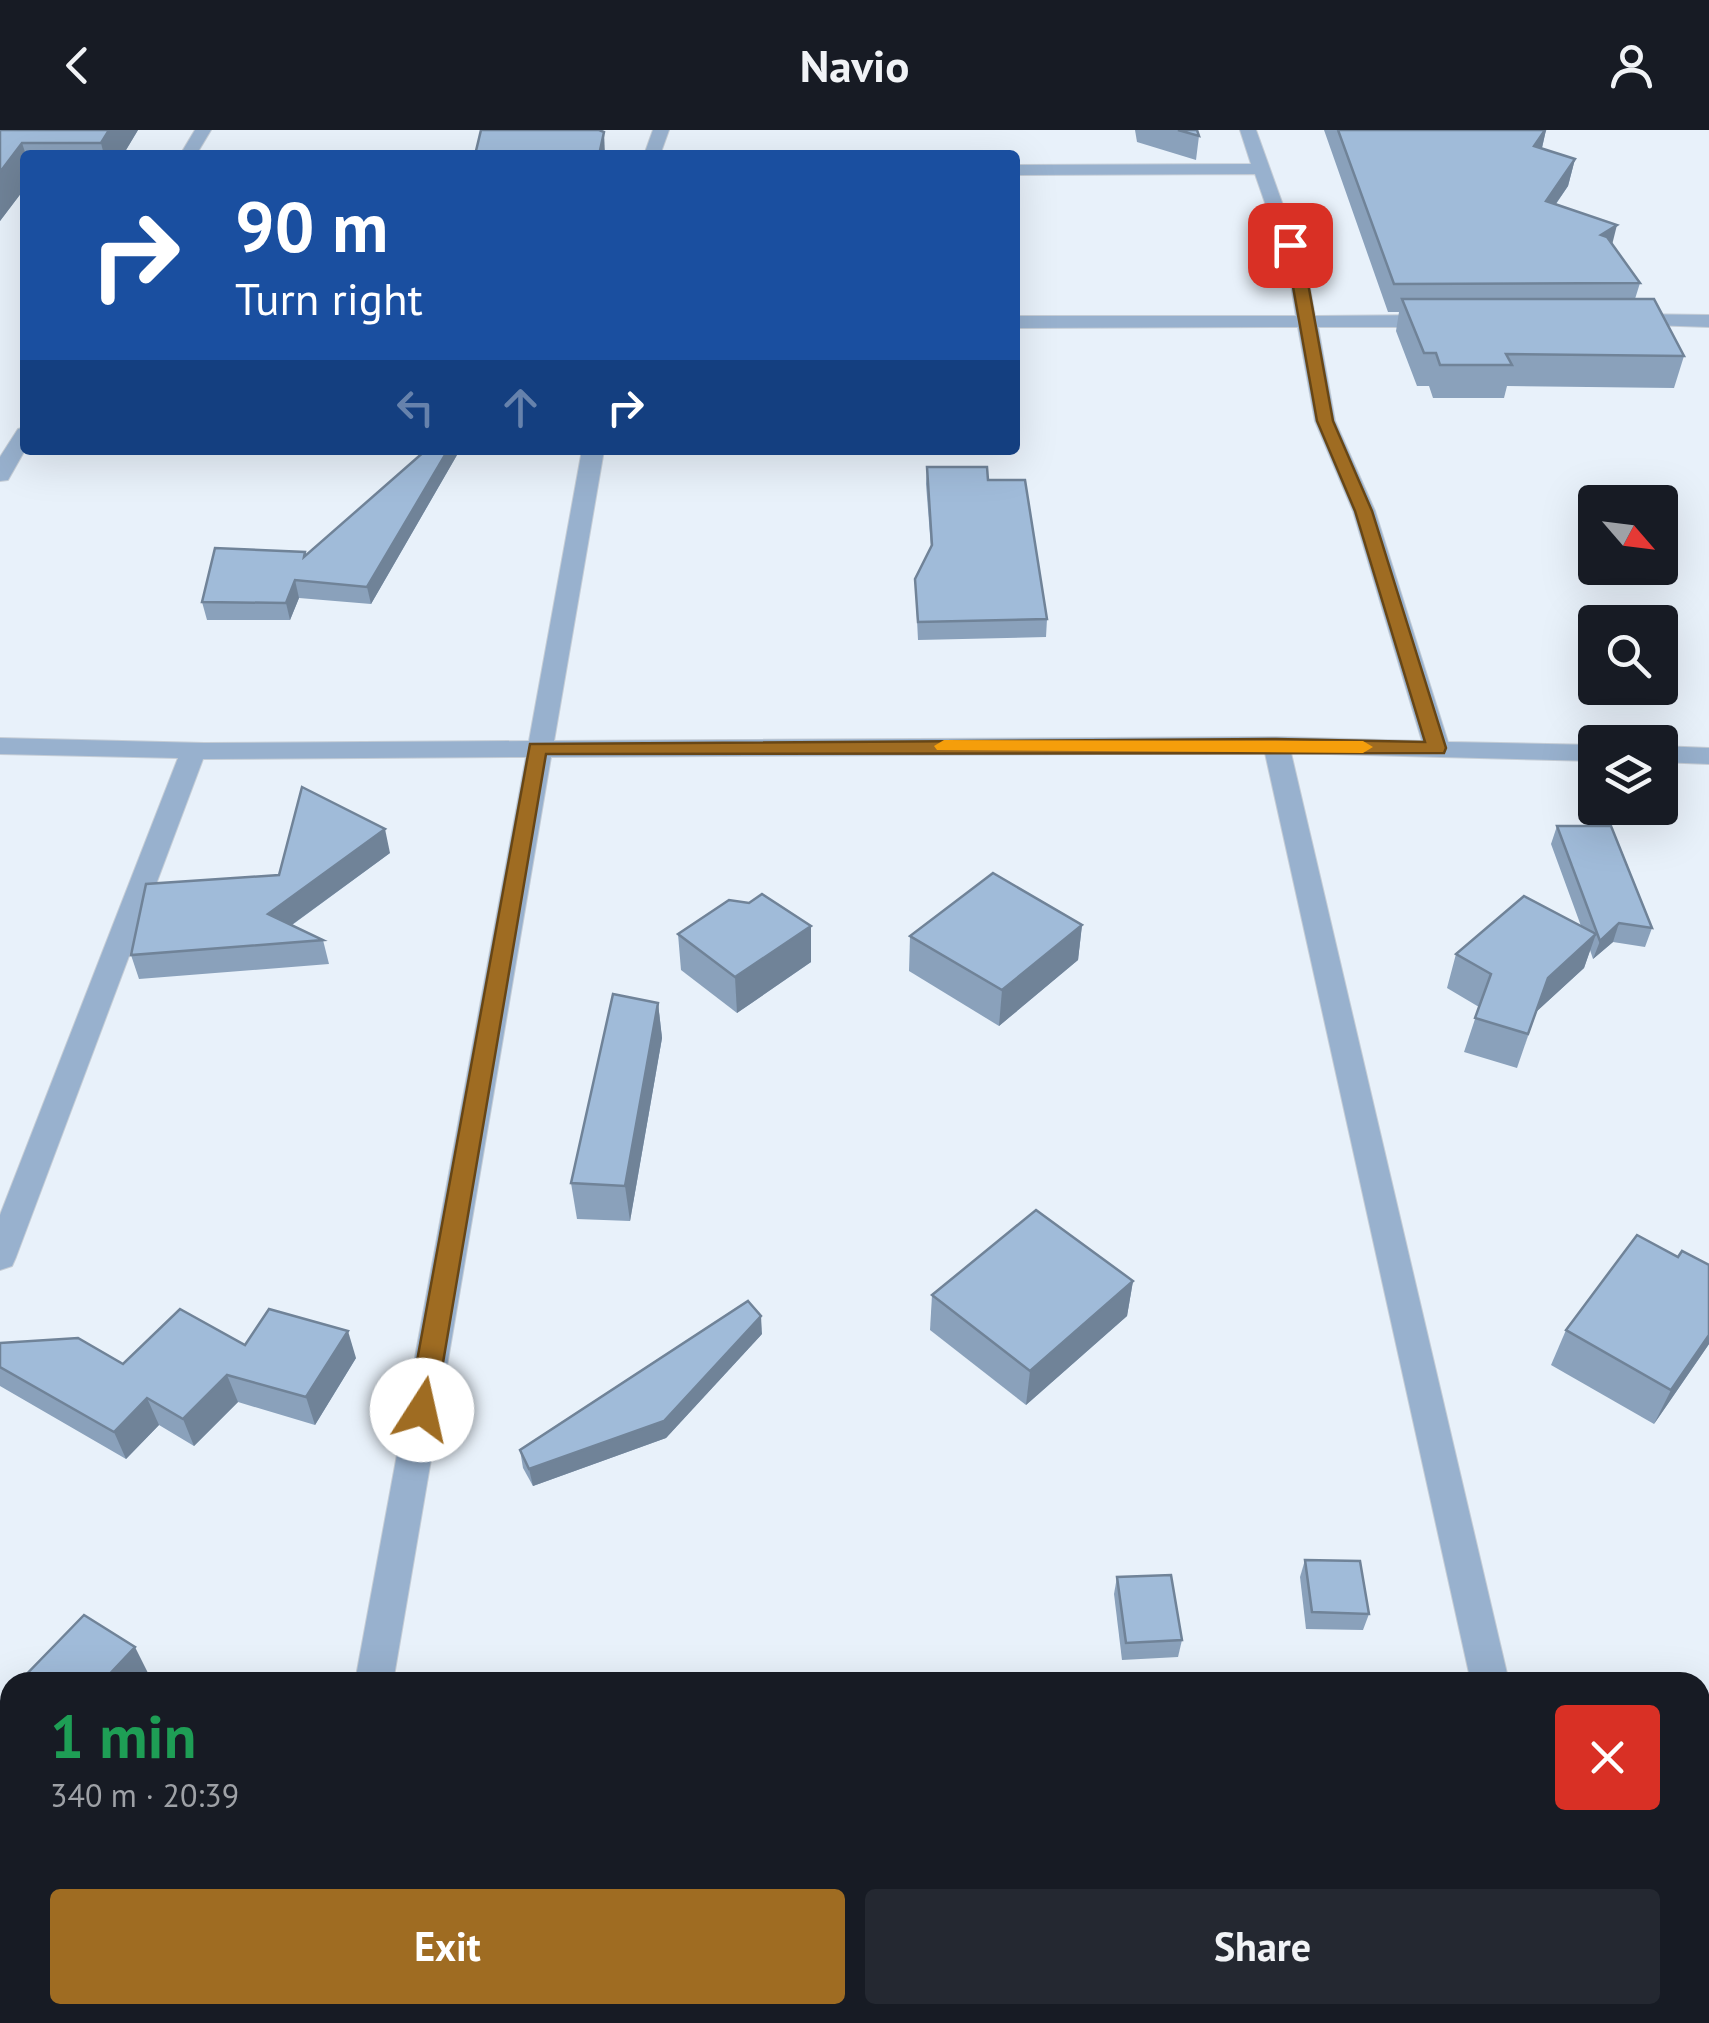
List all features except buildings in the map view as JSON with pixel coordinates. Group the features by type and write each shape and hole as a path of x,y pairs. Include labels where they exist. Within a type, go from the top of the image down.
{"street":[{"path":"1248,130 1298,272 1325,421 1364,511 1437,748"},
{"path":"1020,170 1263,169"},
{"path":"1020,322 1454,320"},
{"path":"1601,320 1709,320"},
{"path":"0,475 20,441"},
{"path":"376,1672 592,455"},
{"path":"1276,745 1488,1672"},
{"path":"0,746 194,749 1276,745 1578,752"},
{"path":"0,1257 194,749"},
{"path":"1678,755 1709,756"}],"slow traffic":[{"path":"944,746 1363,747"}],"route":[{"path":"422,1410 537,748 1437,748 1364,511 1325,421 1290,245"}]}
